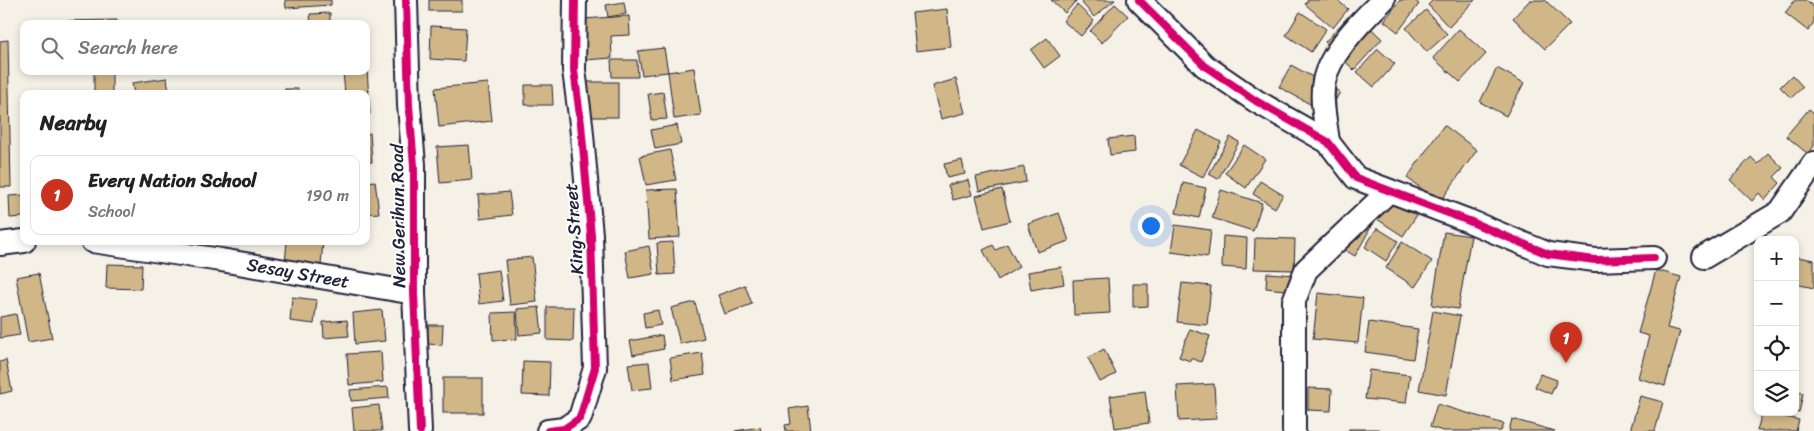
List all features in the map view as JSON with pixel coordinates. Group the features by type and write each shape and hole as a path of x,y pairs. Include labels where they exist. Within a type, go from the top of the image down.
{"street":[{"name":"New Gerihun Road","path":"406,0 409,105 414,165 414,293 420,431"},
{"name":"King Street","path":"548,431 564,429 580,418 596,368 591,234 574,70 575,0"},
{"path":"1139,0 1205,66 1256,100 1328,142 1356,178 1469,221 1548,254 1594,260 1654,258"},
{"path":"1328,142 1323,100 1324,80 1334,57 1362,20 1383,0"},
{"path":"1704,257 1780,212 1814,162"},
{"path":"1294,431 1294,301 1306,270 1390,191"},
{"path":"0,244 20,242"},
{"name":"Sesay Street","path":"119,245 221,260 414,293"}],"building":[{"path":"285,0 331,0 331,5 286,8"},
{"path":"429,0 462,0 462,11 429,11"},
{"path":"1051,0 1077,0 1065,13"},
{"path":"1086,0 1115,0 1094,17 1082,3"},
{"path":"1308,0 1337,0 1348,9 1333,28 1305,4"},
{"path":"1400,0 1414,0 1419,4 1398,32 1384,21"},
{"path":"1433,0 1475,0 1449,27 1428,5"},
{"path":"1530,0 1545,0 1570,24 1545,49 1513,18"},
{"path":"1795,0 1805,0 1814,7 1814,22 1808,31 1785,13"},
{"path":"624,2 626,14 608,17 606,5"},
{"path":"1115,4 1128,16 1102,43 1090,31"},
{"path":"1077,5 1094,21 1081,36 1063,21"},
{"path":"947,9 951,47 916,51 912,13"},
{"path":"1426,10 1447,34 1427,52 1406,28"},
{"path":"1353,11 1382,39 1354,70 1325,42"},
{"path":"1300,12 1326,29 1311,52 1286,35"},
{"path":"330,13 330,20 311,20 310,14"},
{"path":"629,16 630,35 611,36 612,58 585,60 583,19"},
{"path":"431,26 466,28 464,61 430,59"},
{"path":"1459,29 1486,54 1460,82 1433,58"},
{"path":"1047,38 1060,56 1044,68 1031,50"},
{"path":"8,40 11,187 0,187 0,41"},
{"path":"664,48 668,72 642,75 638,51"},
{"path":"1378,49 1395,64 1374,87 1357,72"},
{"path":"611,60 637,60 638,77 612,77"},
{"path":"1291,65 1340,92 1328,114 1279,87"},
{"path":"694,68 701,115 674,119 668,72"},
{"path":"1497,68 1524,83 1506,116 1480,102"},
{"path":"94,75 112,75 112,90 94,90"},
{"path":"343,75 367,75 368,90 345,90"},
{"path":"1792,75 1803,87 1791,98 1780,87"},
{"path":"167,78 168,90 133,90 132,83"},
{"path":"956,79 965,113 941,119 932,86"},
{"path":"581,82 618,82 618,117 581,117"},
{"path":"488,83 492,121 439,127 435,88"},
{"path":"525,85 552,85 553,105 525,105"},
{"path":"663,92 667,119 652,120 648,94"},
{"path":"1809,109 1814,113 1814,146 1808,154 1786,136"},
{"path":"677,125 681,144 655,149 651,130"},
{"path":"1444,125 1477,150 1440,202 1407,178"},
{"path":"1198,130 1221,142 1203,177 1179,165"},
{"path":"370,133 372,162 370,162"},
{"path":"1134,136 1135,152 1110,155 1108,139"},
{"path":"1230,137 1239,142 1218,179 1209,174"},
{"path":"469,145 472,180 440,183 437,147"},
{"path":"1244,145 1265,159 1246,188 1225,173"},
{"path":"670,150 676,180 646,185 640,156"},
{"path":"1768,153 1783,168 1774,177 1780,183 1765,200 1759,193 1752,201 1730,180 1751,157 1758,164"},
{"path":"962,160 965,174 947,178 944,164"},
{"path":"1024,167 1026,182 979,191 976,177"},
{"path":"968,180 972,195 953,200 948,185"},
{"path":"375,181 379,213 370,214 370,182"},
{"path":"1260,181 1283,195 1275,208 1253,194"},
{"path":"1183,183 1206,188 1199,218 1176,213"},
{"path":"677,189 680,237 649,239 646,190"},
{"path":"1002,189 1010,221 984,228 976,196"},
{"path":"1221,190 1262,203 1253,231 1212,218"},
{"path":"509,192 512,215 480,219 478,195"},
{"path":"20,195 20,217 10,218 9,196"},
{"path":"1393,195 1419,212 1403,236 1377,219"},
{"path":"1059,213 1069,241 1037,252 1028,224"},
{"path":"1347,214 1371,227 1355,256 1331,242"},
{"path":"1175,225 1211,230 1208,257 1171,252"},
{"path":"1377,228 1398,241 1386,261 1365,247"},
{"path":"1444,232 1471,236 1458,309 1432,305"},
{"path":"1223,236 1247,238 1246,269 1222,267"},
{"path":"1255,238 1295,239 1294,270 1254,269"},
{"path":"673,242 675,274 659,275 657,243"},
{"path":"1402,242 1432,261 1415,287 1386,268"},
{"path":"1007,244 1019,267 998,280 983,250 993,245 996,250"},
{"path":"287,245 323,245 321,266 285,263"},
{"path":"649,246 654,274 630,278 625,251"},
{"path":"532,257 537,302 510,305 505,260"},
{"path":"1799,257 1814,260 1814,288 1799,285"},
{"path":"107,264 142,265 141,289 106,288"},
{"path":"1061,267 1064,284 1031,290 1028,272"},
{"path":"499,270 503,301 479,304 476,273"},
{"path":"1656,270 1681,277 1667,328 1680,331 1665,386 1638,378 1649,336 1638,333"},
{"path":"39,273 52,338 28,342 16,277"},
{"path":"1267,273 1295,275 1294,291 1266,288"},
{"path":"1108,278 1110,313 1074,315 1073,280"},
{"path":"1182,283 1211,286 1207,325 1177,322"},
{"path":"1133,284 1148,284 1148,306 1133,307"},
{"path":"745,285 752,304 725,314 718,295"},
{"path":"1318,293 1363,298 1358,343 1313,339"},
{"path":"292,297 317,300 314,324 290,321"},
{"path":"695,302 704,338 680,344 671,308"},
{"path":"539,307 542,333 519,335 517,309"},
{"path":"547,307 574,307 573,341 547,340"},
{"path":"382,310 385,341 355,344 353,313"},
{"path":"658,310 661,325 645,328 643,313"},
{"path":"1433,311 1460,316 1446,395 1419,390"},
{"path":"516,312 517,339 493,340 492,313"},
{"path":"16,314 20,335 0,338 0,317"},
{"path":"347,320 349,336 324,338 323,322"},
{"path":"1369,322 1418,329 1413,359 1365,352"},
{"path":"428,325 443,325 442,345 427,344"},
{"path":"1190,329 1210,336 1201,362 1191,358 1190,361 1179,357"},
{"path":"662,335 664,349 633,355 630,341"},
{"path":"1104,349 1116,374 1100,382 1088,358"},
{"path":"381,352 383,382 349,385 347,354"},
{"path":"702,353 705,375 673,380 670,358"},
{"path":"6,360 12,391 0,394 0,362"},
{"path":"523,361 550,362 549,396 522,395"},
{"path":"649,362 652,388 632,390 628,364"},
{"path":"1369,370 1410,375 1406,403 1365,399"},
{"path":"1540,374 1557,380 1551,394 1535,387"},
{"path":"443,378 483,378 483,413 443,413"},
{"path":"1214,384 1216,419 1179,421 1177,386"},
{"path":"388,387 389,398 351,401 350,390"},
{"path":"1308,388 1332,389 1331,411 1308,410"},
{"path":"1145,391 1149,423 1115,428 1110,396"},
{"path":"1799,392 1803,393 1799,413"},
{"path":"1640,396 1663,402 1655,431 1630,431"},
{"path":"1437,404 1504,424 1501,431 1443,431 1430,427"},
{"path":"379,405 382,431 354,431 352,408"},
{"path":"808,406 811,431 786,431 785,425 791,424 789,409"},
{"path":"1761,416 1780,416 1799,420 1796,431 1757,431"},
{"path":"1512,419 1555,431 1509,431"},
{"path":"760,427 761,431 735,431"},
{"path":"1349,429 1378,429 1378,431 1349,431"}],"cycle path":[{"path":"406,0 409,105 414,165 414,293 420,431"},
{"path":"548,431 564,429 580,418 595,368 591,235 574,70 575,0"},
{"path":"1139,0 1205,66 1256,101 1328,142 1356,178 1469,221 1548,254 1595,260 1654,258"}],"place":[{"name":"Every Nation School","path":"1566,363"}]}
